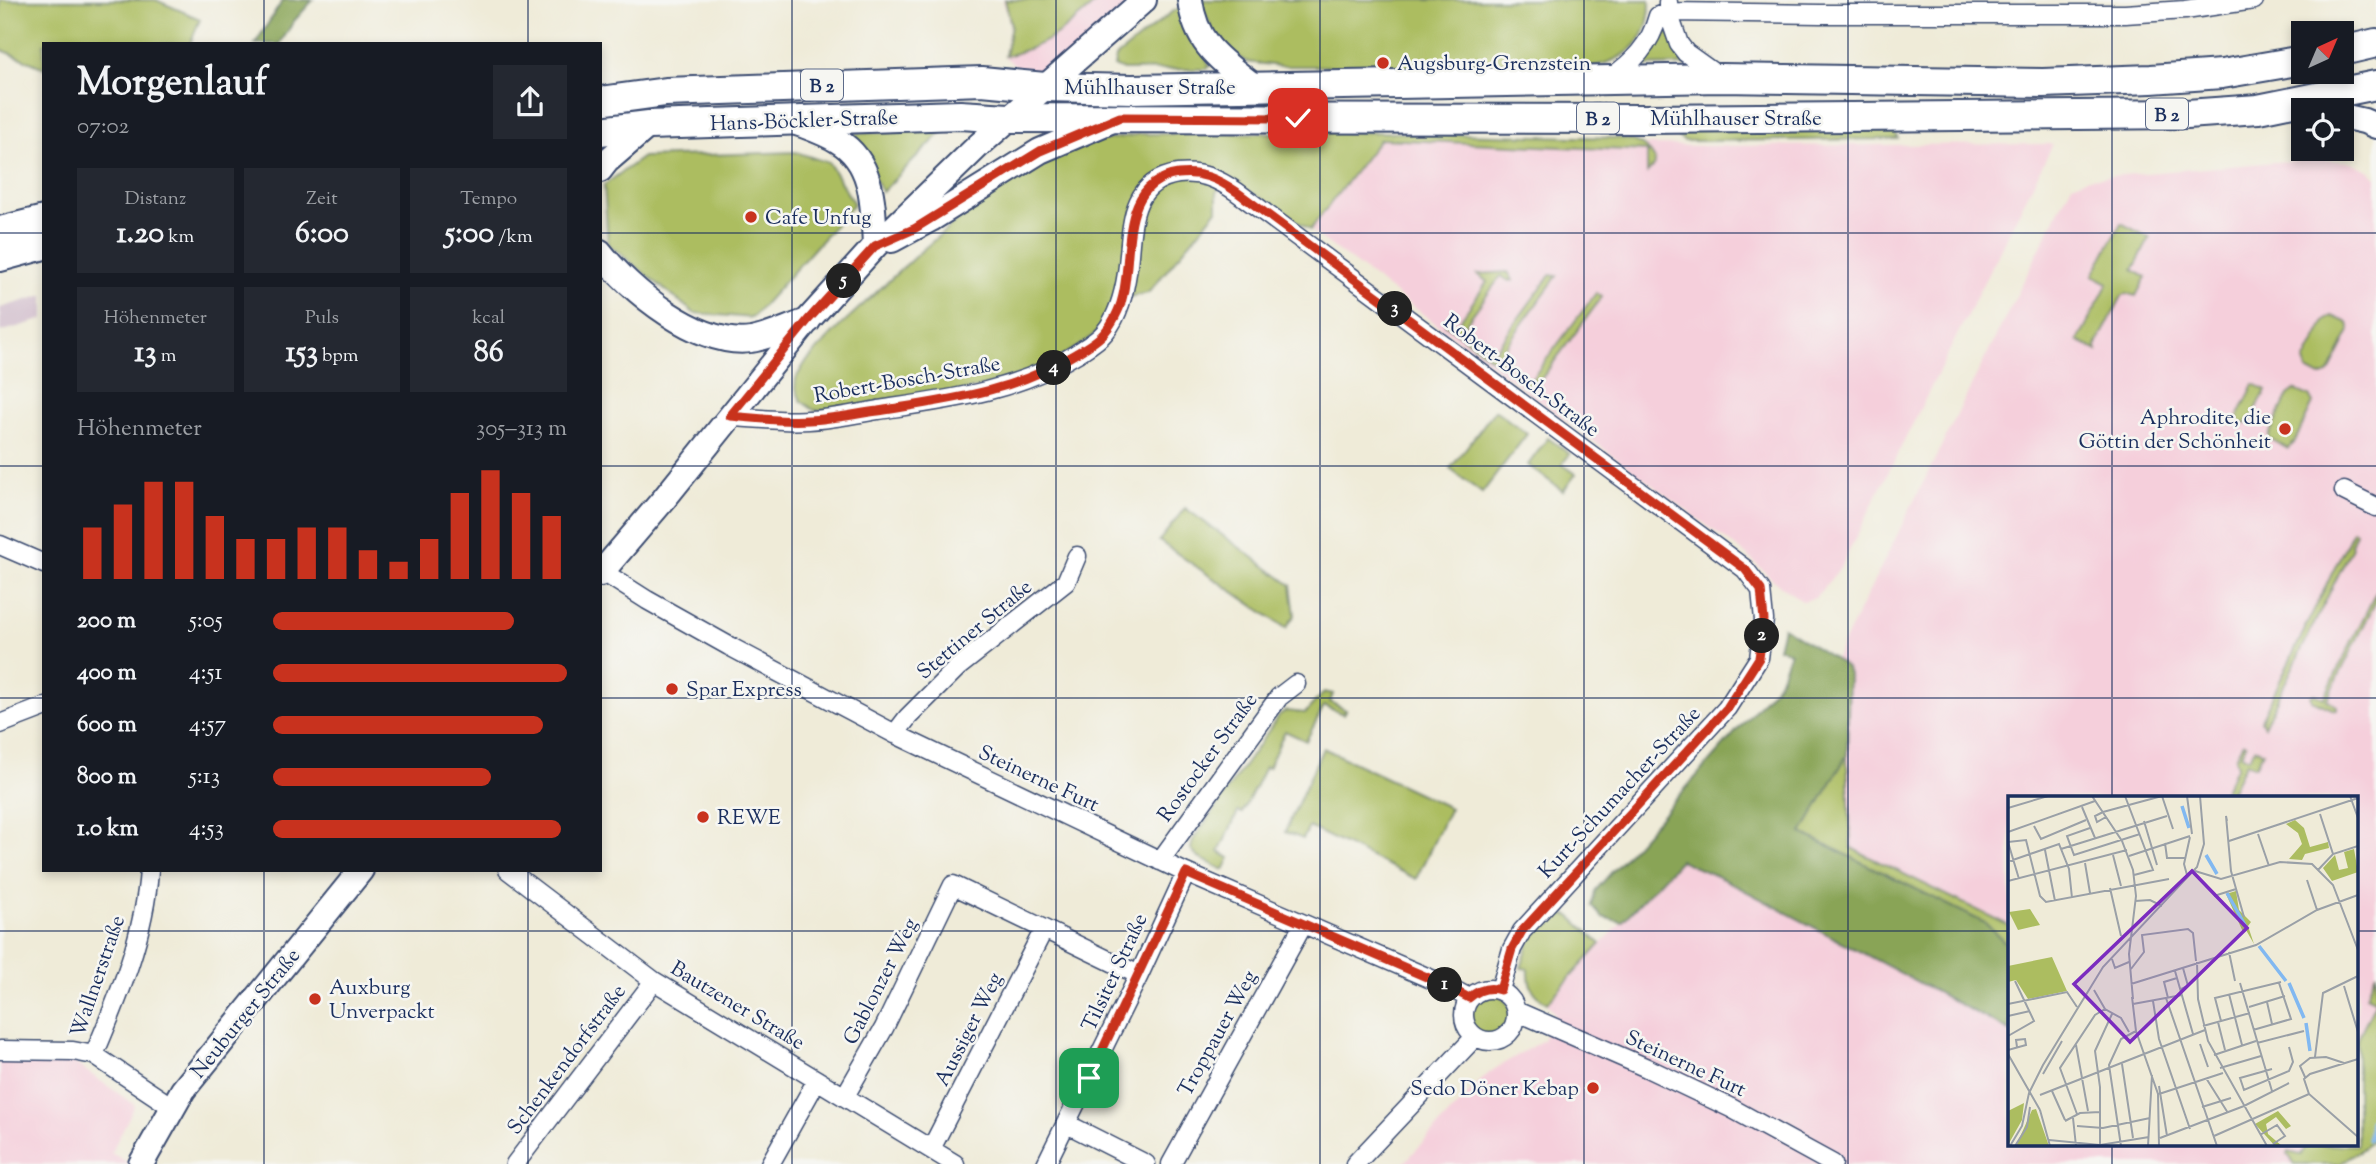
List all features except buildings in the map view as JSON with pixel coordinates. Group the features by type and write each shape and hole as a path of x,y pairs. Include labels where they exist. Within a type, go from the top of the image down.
{"main road":[{"path":"2354,48 2376,43"},
{"name":"Mühlhauser Straße","path":"1045,86 1132,89 1721,78 2043,83 2222,74 2291,62"},
{"name":"Hans-Böckler-Straße","path":"602,101 666,92 822,85 982,81 1045,86"},
{"name":"Mühlhauser Straße","path":"1009,117 1659,118 2188,114 2258,109 2376,85"},
{"name":"Hans-Böckler-Straße","path":"602,131 649,125 960,114 1009,117"},
{"path":"0,232 42,221"},
{"path":"0,257 42,246"}],"street":[{"path":"602,575 808,320 875,246 1009,117 1144,0"},
{"path":"1190,0 1193,20 1208,46 1219,59 1255,87"},
{"path":"1609,79 1638,57 1646,47 1658,16 1668,6 1820,14 2125,14 2185,10 2254,0"},
{"path":"1668,6 1679,44 1686,53 1721,78"},
{"path":"2258,109 2291,111"},
{"path":"875,246 914,229 1040,151 1120,117"},
{"path":"2354,119 2376,125"},
{"path":"789,120 836,139 855,156 865,172 872,193 875,246"},
{"path":"602,167 649,125"},
{"name":"Robert-Bosch-Straße","path":"730,416 809,421 991,391 1050,371 1105,332 1122,301 1128,270 1130,227 1138,202 1151,187 1168,176 1189,173 1206,175 1237,192 1745,569 1761,590 1764,620"},
{"path":"602,254 649,300 711,335 732,340 752,340 808,320"},
{"path":"2344,491 2376,507"},
{"path":"0,545 42,563"},
{"name":"Stettiner Straße","path":"895,734 908,717 958,667 1066,582 1077,556"},
{"name":"Steinerne Furt","path":"602,577 895,734 1186,873 1445,985 1469,998"},
{"name":"Kurt-Schumacher-Straße","path":"1500,990 1512,949 1522,931 1727,708 1759,658 1764,620"},
{"name":"Rostocker Straße","path":"1160,861 1279,697 1296,684"},
{"path":"0,724 42,708"},
{"name":"Wallnerstraße","path":"94,1055 122,988 144,907 149,872"},
{"name":"Neuburger Straße","path":"141,1164 172,1107 358,872"},
{"name":"Bautzener Straße","path":"511,872 654,981 955,1164"},
{"name":"Tilsiter Straße","path":"1045,1164 1067,1124 1186,873"},
{"name":"Gablonzer Weg","path":"845,1096 884,1028 953,885 1044,929"},
{"name":"Troppauer Weg","path":"1171,1164 1303,925"},
{"path":"1044,929 1139,975"},
{"name":"Aussiger Weg","path":"930,1149 1044,929"},
{"name":"Schenkendorfstraße","path":"515,1164 654,981"},
{"path":"1500,990 1486,988 1469,998 1463,1010 1467,1029 1483,1041 1502,1039 1514,1025 1516,1011"},
{"name":"Steinerne Furt","path":"1500,990 1511,999 1516,1011 1719,1102 1833,1164"},
{"path":"1355,1164 1475,1037"},
{"path":"0,1050 73,1051 94,1055 172,1107"},
{"path":"770,1164 817,1080"},
{"path":"1067,1124 1146,1164"}],"shaded area":[{"path":"1003,0 1144,0 1045,87 1004,57 1010,25"},
{"path":"1380,139 1704,146 2053,144 1841,567 1815,598 1802,601 1774,581 1748,556 1310,230"},
{"path":"2291,161 2351,162 2376,177 2376,1055 2358,1093 2358,796 2008,796 2008,1146 2332,1146 2323,1164 1403,1164 1488,1073 1543,1040 1555,1014 1547,1003 1680,859 1725,880 2072,184 2088,178"},
{"path":"42,296 42,320 0,332 0,308"},
{"path":"0,1056 69,1059 135,1105 111,1153 131,1164 0,1164"}],"green space":[{"path":"0,0 156,0 200,19 191,42 42,42 42,67 0,49"},
{"path":"283,0 313,0 294,21 281,42 256,42"},
{"path":"1005,0 1099,0 1045,41 1005,56 1011,25"},
{"path":"1199,0 1650,0 1647,26 1635,46 1616,59 1591,67 1280,66 1247,62 1220,48"},
{"path":"1182,7 1210,66 1207,69 1123,70 1114,66 1116,57 1173,11"},
{"path":"1660,21 1690,65 1640,66 1654,47"},
{"path":"1673,128 1894,129 1898,139 1684,141 1674,134"},
{"path":"943,131 882,192 852,138 856,133"},
{"path":"1370,132 1619,138 1640,144 1648,151 1655,160 1647,173 1647,151 1380,139 1310,230 1260,197 1223,178 1217,192 1217,210 1148,293 1117,299 1098,331 1070,352 1040,368 974,389 836,411 814,410 801,401 795,387 796,378 805,363 841,325 960,218 1027,170 1055,156 1094,142 1140,134"},
{"path":"796,152 829,163 854,204 752,318 694,313 608,244 604,185 643,157"},
{"path":"2121,223 2150,238 2133,270 2146,277 2136,296 2127,293 2122,296 2096,346 2097,351 2078,341 2108,283 2093,275"},
{"path":"1508,272 1513,280 1509,281 1501,276 1461,330 1493,353 1550,275 1557,276 1498,357 1503,361 1500,365 1445,324 1446,319 1456,326 1487,282 1478,274"},
{"path":"1596,293 1602,297 1533,390 1520,380 1521,374 1531,380"},
{"path":"2332,316 2348,323 2350,331 2328,374 2320,377 2307,370 2304,362 2325,321"},
{"path":"2254,384 2266,390 2250,422 2242,424 2236,421"},
{"path":"2295,390 2309,396 2313,403 2294,443 2288,449 2269,438 2269,435 2288,395"},
{"path":"1495,410 1527,434 1482,493 1450,469"},
{"path":"1548,438 1570,454 1562,464 1576,474 1563,491 1528,465"},
{"path":"1185,508 1291,585 1295,615 1286,628 1159,541"},
{"path":"2353,530 2356,532 2352,547 2264,726 2261,720"},
{"path":"2376,592 2376,601 2327,700 2337,706 2337,709 2312,700 2311,696 2315,694 2324,698"},
{"path":"1783,627 1842,664 1849,675 1847,755 1802,833 1985,923 2008,945 2008,1030 1725,880 1680,860 1622,922 1602,917 1592,906 1595,891 1778,684 1790,652 1778,648"},
{"path":"1324,692 1333,694 1330,702 1346,710 1343,714 1324,706 1306,741 1285,731 1268,768 1265,767 1242,813 1238,812 1219,852 1230,858 1224,870 1197,857 1191,849 1193,840 1280,714 1286,711 1305,713"},
{"path":"2243,743 2246,744 2241,754 2249,758 2255,748 2263,752 2255,766 2246,762 2229,796 2222,796 2237,766 2235,758"},
{"path":"1323,748 1450,808 1416,879 1309,827 1303,839 1285,832"},
{"path":"1847,755 1851,848 2008,925 2008,945 1985,923 1802,833"},
{"path":"1553,911 1570,916 1601,944 1547,1003 1532,989 1529,969 1521,968 1530,939"},
{"path":"2376,972 2376,1001 2366,996"},
{"path":"1490,994 1505,1000 1511,1015 1505,1030 1490,1036 1475,1030 1469,1015 1475,1000"},
{"path":"2376,1001 2376,1139 2340,1164 2295,1164 2288,1155 2289,1152 2301,1155 2306,1146 2358,1146 2358,1038"}],"waterway":[{"path":"2369,1139 2371,1122 2376,1113"}],"place":[{"name":"Augsburg-Grenzstein","path":"1383,63"},
{"name":"Cafe Unfug","path":"751,217"},
{"name":"Aphrodite, die Göttin der Schönheit","path":"2285,429"},
{"name":"Spar Express","path":"672,689"},
{"name":"REWE","path":"703,817"},
{"name":"Auxburg Unverpackt","path":"315,999"},
{"name":"Sedo Döner Kebap","path":"1593,1088"}],"route":[{"path":"1089,1078 1186,873 1445,985 1469,998 1486,988 1500,990 1512,949 1522,931 1727,708 1759,658 1764,620 1761,590 1745,569 1237,192 1206,175 1189,173 1168,176 1151,187 1138,202 1130,227 1128,270 1122,301 1105,332 1050,371 991,391 809,421 730,416 808,320 875,246 914,229 1040,151 1120,117 1298,118"}]}
